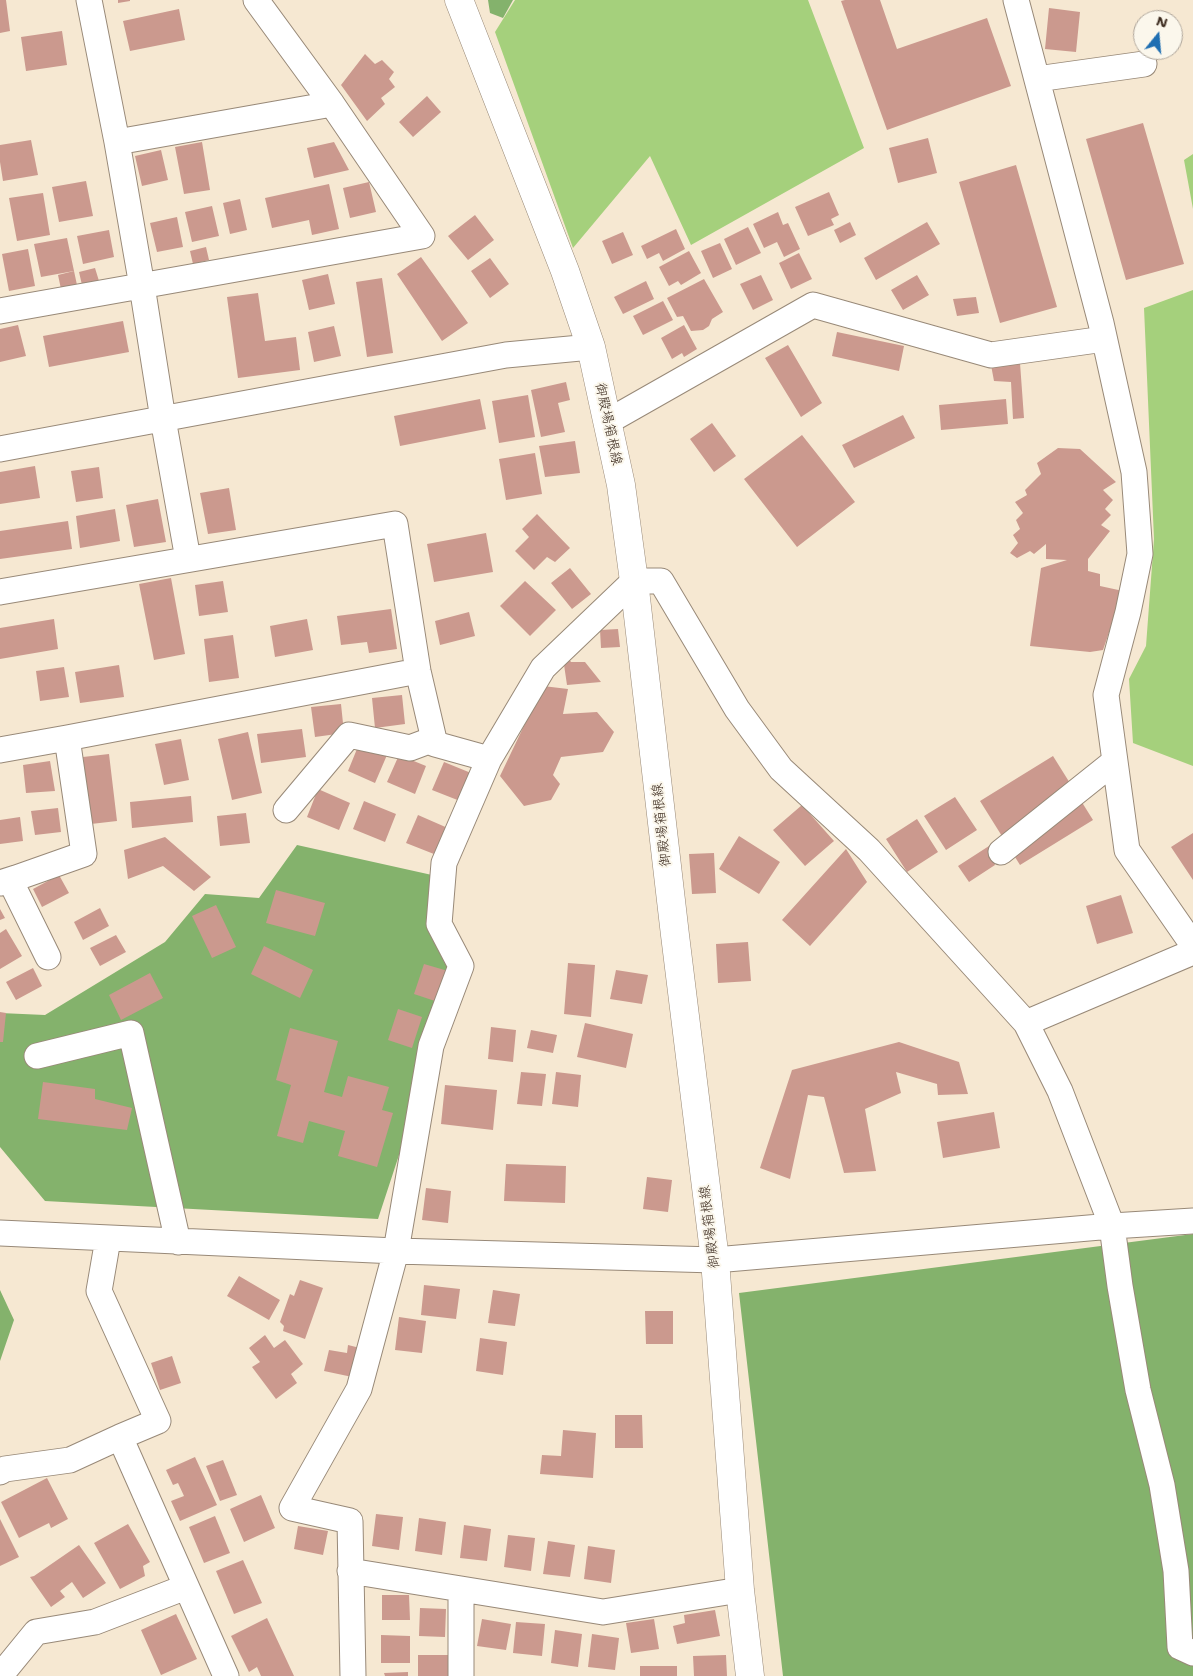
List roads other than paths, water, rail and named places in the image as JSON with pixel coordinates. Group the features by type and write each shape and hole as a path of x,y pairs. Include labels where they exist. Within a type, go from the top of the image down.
{"main road":[{"name":"御殿場箱根線","path":"458,0 565,271 591,347 621,485 634,580 714,1260 740,1590 750,1676"}],"street":[{"path":"89,0 117,142 188,559"},
{"path":"0,311 422,236 332,104 256,0"},
{"path":"1016,0 1104,339 1134,472 1140,554 1128,612 1106,695 1127,850 1193,945"},
{"path":"1037,79 1144,64"},
{"path":"117,142 332,104"},
{"path":"607,422 812,305 991,355 1104,339"},
{"path":"0,449 506,355 591,347"},
{"path":"0,592 395,524 418,670 435,744 488,759"},
{"path":"353,1676 350,1521 292,1508 359,1389 396,1251 431,1046 460,966 439,924 444,863 488,759 542,668 634,580 661,581 737,709 781,768 869,850 1026,1023 1060,1090 1112,1226 1138,1390 1162,1484 1176,1571 1180,1647 1193,1653"},
{"path":"0,750 418,670"},
{"path":"286,810 349,735 410,748 434,739"},
{"path":"48,957 5,882 84,854 67,738"},
{"path":"1001,852 1115,761"},
{"path":"1026,1023 1193,952"},
{"path":"37,1056 131,1033 178,1242"},
{"path":"0,1233 396,1251 714,1260 1112,1226 1193,1221"},
{"path":"0,1472 4,1469 70,1460 158,1421 99,1291 108,1238"},
{"path":"120,1437 226,1676"},
{"path":"350,1570 461,1590 603,1612 740,1590"},
{"path":"0,1676 36,1632 95,1622 186,1587"},
{"path":"461,1590 461,1676"}]}
